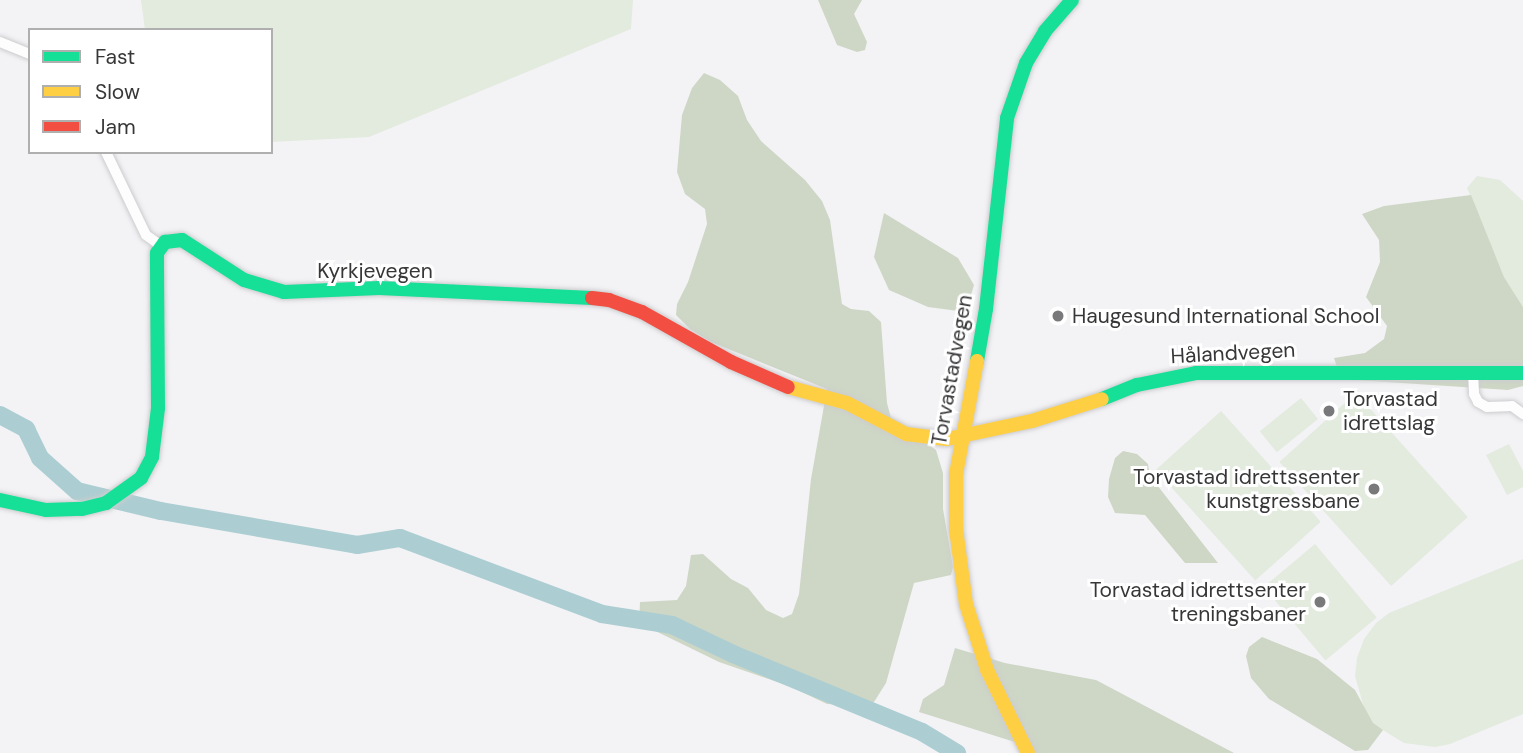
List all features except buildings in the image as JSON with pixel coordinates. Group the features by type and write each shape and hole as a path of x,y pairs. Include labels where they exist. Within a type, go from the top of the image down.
{"main road":[{"name":"Torvastadvegen","path":"1028,753 987,670 963,586 956,516 961,435 987,298 1007,118 1026,63 1045,31 1072,0"},
{"name":"Kyrkjevegen","path":"161,246 174,239 182,240 244,280 284,292 379,288 545,294 609,300 642,312 772,382 846,403 906,435 939,439 961,435"},
{"path":"0,500 46,510 82,509 106,503 141,478 152,457 158,419 155,272 157,253 161,246"},
{"name":"Hålandvegen","path":"961,435 1048,418 1137,385 1178,374 1350,370 1523,373"}],"street":[{"path":"0,42 28,53"},
{"path":"107,154 146,235 161,246"},
{"path":"1473,373 1474,394 1478,402 1489,408 1512,406 1523,414"}],"shaded area":[{"path":"141,0 633,0 631,29 369,137 273,142 273,28 145,28"},
{"path":"1477,176 1500,180 1523,201 1523,307 1504,277 1467,188"},
{"name":"Torvastad idrettssenter kunstgressbane","path":"1356,393 1468,517 1391,586 1279,462"},
{"path":"1301,398 1318,419 1277,452 1260,431"},
{"path":"1221,411 1321,522 1255,581 1156,470"},
{"path":"1509,444 1523,471 1523,487 1507,495 1486,455"},
{"name":"Torvastad idrettsenter treningsbaner","path":"1315,544 1377,618 1325,661 1264,587"},
{"path":"1523,559 1523,714 1450,744 1435,747 1404,743 1373,724 1365,711 1355,676 1357,658 1364,639 1376,623 1389,613"}],"green space":[{"path":"818,0 862,0 854,14 867,42 865,50 857,52 837,45"},
{"path":"704,73 720,80 738,96 747,120 761,141 805,180 822,201 830,220 842,304 851,309 869,311 881,322 887,403 891,418 936,450 943,473 943,509 953,567 951,575 914,583 886,683 874,702 866,706 827,704 789,686 719,662 639,623 640,602 677,600 686,586 691,555 703,554 731,579 748,588 766,610 783,618 792,614 799,594 811,479 827,389 711,342 690,329 676,315 677,304 688,282 707,224 705,209 685,194 677,172 682,115 692,88"},
{"path":"1471,195 1504,277 1523,307 1523,386 1508,390 1341,379 1334,358 1365,353 1384,339 1387,326 1366,297 1380,262 1379,240 1362,214 1384,206"},
{"path":"884,213 958,258 974,285 966,312 928,307 889,290 874,257"},
{"path":"1123,451 1137,454 1148,464 1150,476 1218,563 1185,563 1145,515 1115,513 1108,497 1109,479 1115,458"},
{"path":"1262,637 1317,659 1355,690 1373,723 1383,730 1368,750 1355,751 1269,699 1251,678 1246,656 1249,647"},
{"path":"955,648 1005,663 1096,680 1234,753 1032,753 1021,744 919,712 923,699 944,685"}],"waterway":[{"path":"0,415 26,429 40,458 77,491 161,511 357,545 400,538 602,614 672,625 733,654 922,732 957,753"}],"traffic: fast":[{"path":"977,361 986,309 1007,118 1026,63 1045,31 1072,0"},
{"path":"0,500 46,510 82,509 106,503 141,478 152,457 158,408 157,253 165,242 182,240 244,280 284,292 379,288 592,298"},
{"path":"1102,399 1137,385 1196,373 1523,373"}],"traffic: slow":[{"path":"977,361 956,474 956,529 966,604 987,670 1028,753"},
{"path":"788,387 847,403 906,434 947,439 1032,421 1102,399"}],"traffic: jam":[{"path":"592,298 609,300 642,312 731,362 788,387"}],"place":[{"name":"Haugesund International School","path":"1058,316"},
{"name":"Torvastad idrettslag","path":"1329,411"},
{"name":"Torvastad idrettssenter kunstgressbane","path":"1374,489"},
{"name":"Torvastad idrettsenter treningsbaner","path":"1320,602"}]}
